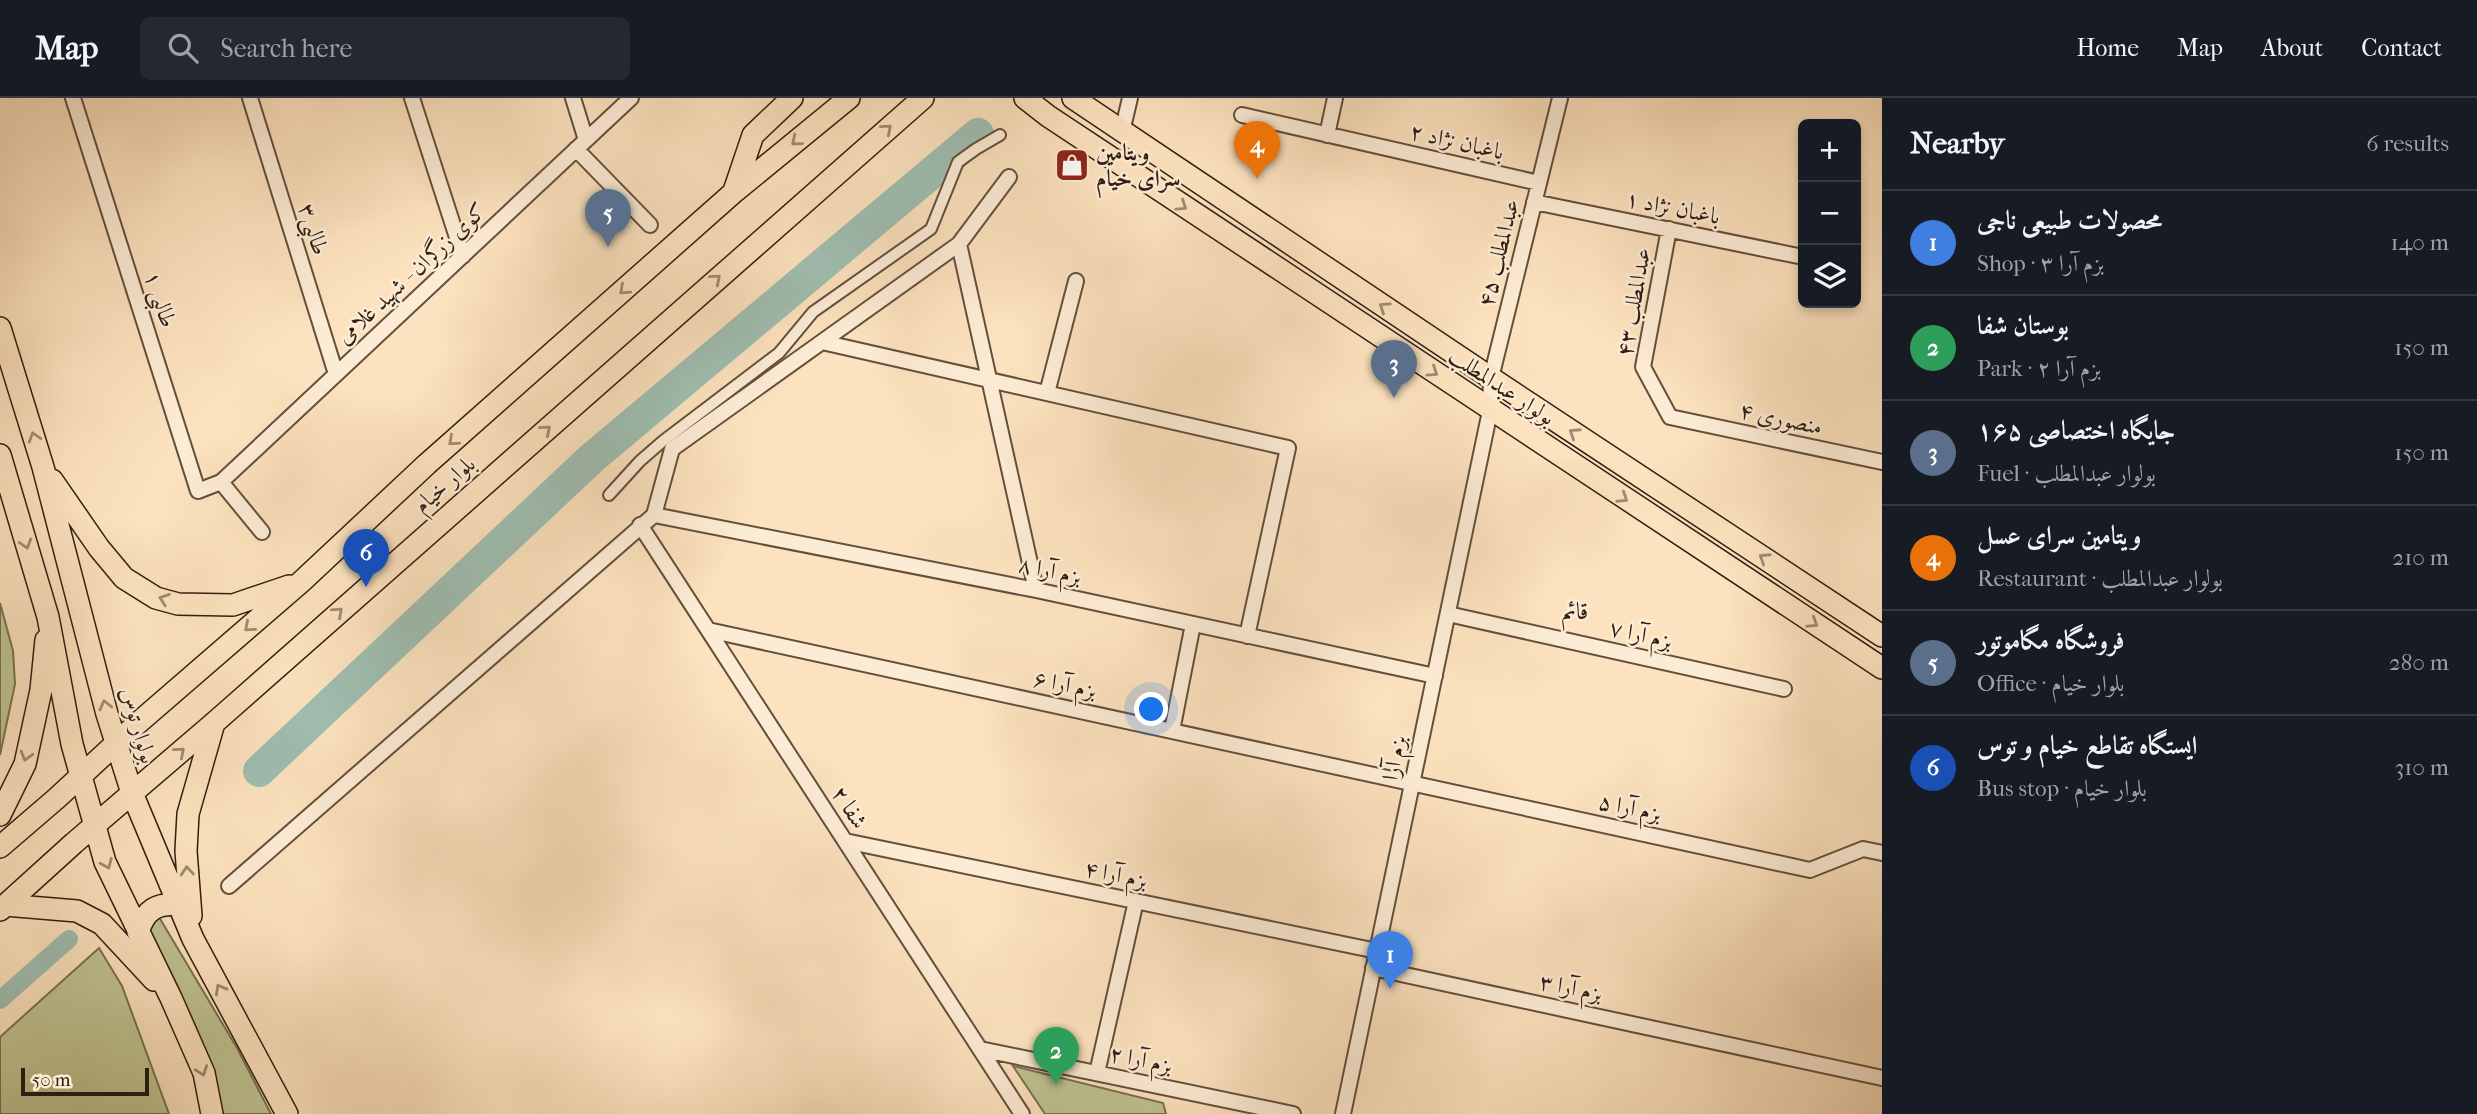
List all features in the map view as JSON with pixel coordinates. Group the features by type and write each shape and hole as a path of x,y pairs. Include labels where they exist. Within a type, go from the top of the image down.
{"main road":[{"path":"733,193 752,135 792,98"},
{"name":"بلوار خیام","path":"0,847 301,582 427,464 733,193 849,98"},
{"name":"بلوار خیام","path":"3,908 923,98"},
{"name":"بولوار عبدالمطلب","path":"1025,98 1490,411 1882,668"},
{"name":"بولوار عبدالمطلب","path":"1073,98 1882,636"},
{"name":"بولوار توس","path":"0,328 43,467 116,744 132,793 193,939 287,1114"},
{"path":"0,455 48,617 72,744 104,862 171,998 204,1073 212,1114"},
{"path":"43,467 99,548 124,578 156,598 178,604 233,605 301,582"},
{"path":"0,815 25,764 41,691 48,617"},
{"path":"193,939 186,851 188,814 214,723"},
{"path":"138,932 142,919 152,908 166,903 180,905"},
{"path":"3,908 78,911 102,924 171,998"}],"street":[{"name":"طالبی ۱","path":"73,98 198,491 221,482"},
{"name":"طالبی۳","path":"250,98 336,374"},
{"path":"412,98 463,256"},
{"path":"573,98 581,145 650,225"},
{"name":"کوی زرگران - شهید غلامی","path":"221,482 631,98"},
{"path":"1122,132 1130,98"},
{"path":"1327,135 1335,98"},
{"name":"عبدالمطلب ۴۵","path":"1490,411 1491,378 1560,98"},
{"name":"باغبان نژاد ۲","path":"1242,115 1539,183"},
{"path":"609,495 640,461 663,441 779,353 813,312 931,229 958,162 1000,135"},
{"path":"229,886 654,515 672,449 959,244 1009,177"},
{"name":"باغبان نژاد ۱","path":"1534,202 1798,256"},
{"name":"عبدالمطلب ۴۳","path":"1669,229 1643,367 1670,417"},
{"path":"959,244 1036,590"},
{"path":"1046,393 1076,281"},
{"path":"822,342 1288,448 1247,635"},
{"name":"بزم آرا","path":"1343,1114 1490,411"},
{"name":"منصوری ۴","path":"1670,417 1882,463"},
{"path":"221,482 261,532"},
{"name":"بزم آرا ۸","path":"654,515 1036,590 1435,676"},
{"name":"شفا ۲","path":"640,525 1022,1114"},
{"name":"بزم آرا ۷","path":"1448,614 1784,689"},
{"path":"1172,731 1193,624"},
{"name":"بزم آرا ۶","path":"708,630 1412,783"},
{"name":"بزم آرا ۵","path":"1412,783 1810,870 1863,849 1882,852"},
{"name":"بزم آرا ۴","path":"845,841 1377,951"},
{"path":"1097,1073 1136,901"},
{"name":"بزم آرا ۳","path":"1373,968 1882,1078"},
{"name":"بزم آرا ۲","path":"980,1049 1293,1114"}],"green space":[{"path":"0,603 13,651 15,684 0,755"},
{"path":"159,917 237,1048 271,1114 222,1114 147,926"},
{"path":"99,948 122,986 169,1114 0,1114 0,1037"},
{"path":"1013,1066 1163,1103 1166,1114 1045,1114"}],"waterway":[{"path":"259,771 592,458 978,134"},
{"path":"0,1000 69,939"}],"place":[{"name":"ویتامین سرای خیام","path":"1072,165"},
{"name":"ویتامین سرای عسل","path":"1257,179"},
{"name":"فروشگاه مگاموتور","path":"608,247"},
{"name":"جایگاه اختصاصی ۱۶۵","path":"1394,398"},
{"name":"ایستگاه تقاطع خیام و توس","path":"366,587"},
{"name":"محصولات طبیعی ناجی","path":"1390,989"},
{"name":"بوستان شفا","path":"1056,1085"}],"district":[{"name":"قائم","path":"1575,611"}]}
